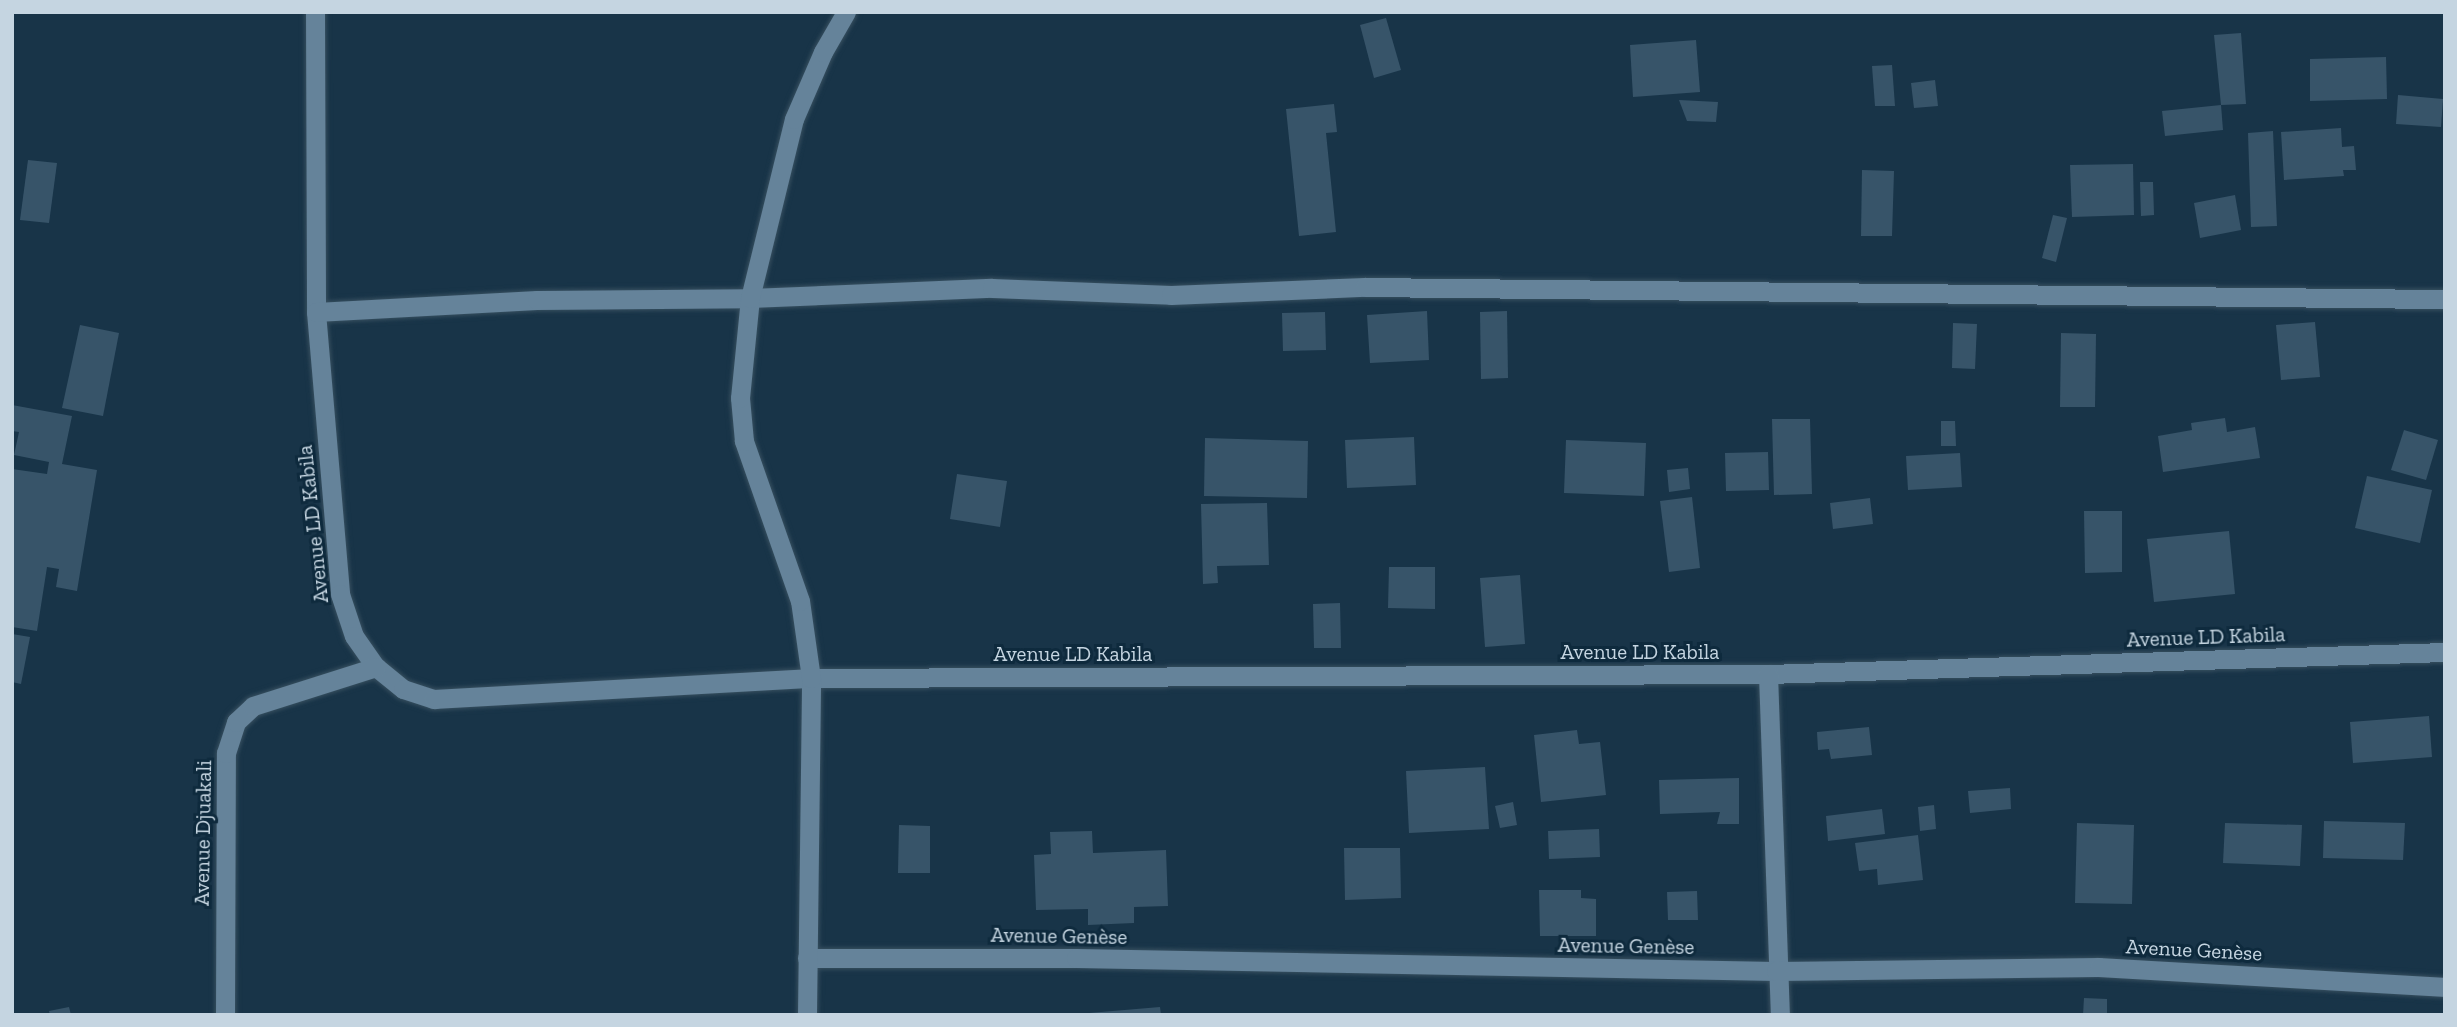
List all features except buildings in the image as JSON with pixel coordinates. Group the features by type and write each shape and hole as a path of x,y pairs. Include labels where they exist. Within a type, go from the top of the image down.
{"street":[{"name":"Avenue LD Kabila","path":"316,12 316,312 340,594 354,636 376,667 403,689 434,699 811,678 1768,674 2445,652"},
{"path":"807,1015 811,678 800,601 740,419 750,298 794,119 823,52 846,12"},
{"path":"316,312 537,300 750,298 992,288 1171,295 1365,287 2445,299"},
{"name":"Avenue Djuakali","path":"225,1015 226,767 236,722 253,706 376,667"},
{"path":"1768,674 1776,971 1780,1015"},
{"name":"Avenue Genèse","path":"807,958 1076,958 1776,971 2099,967 2445,988"}]}
